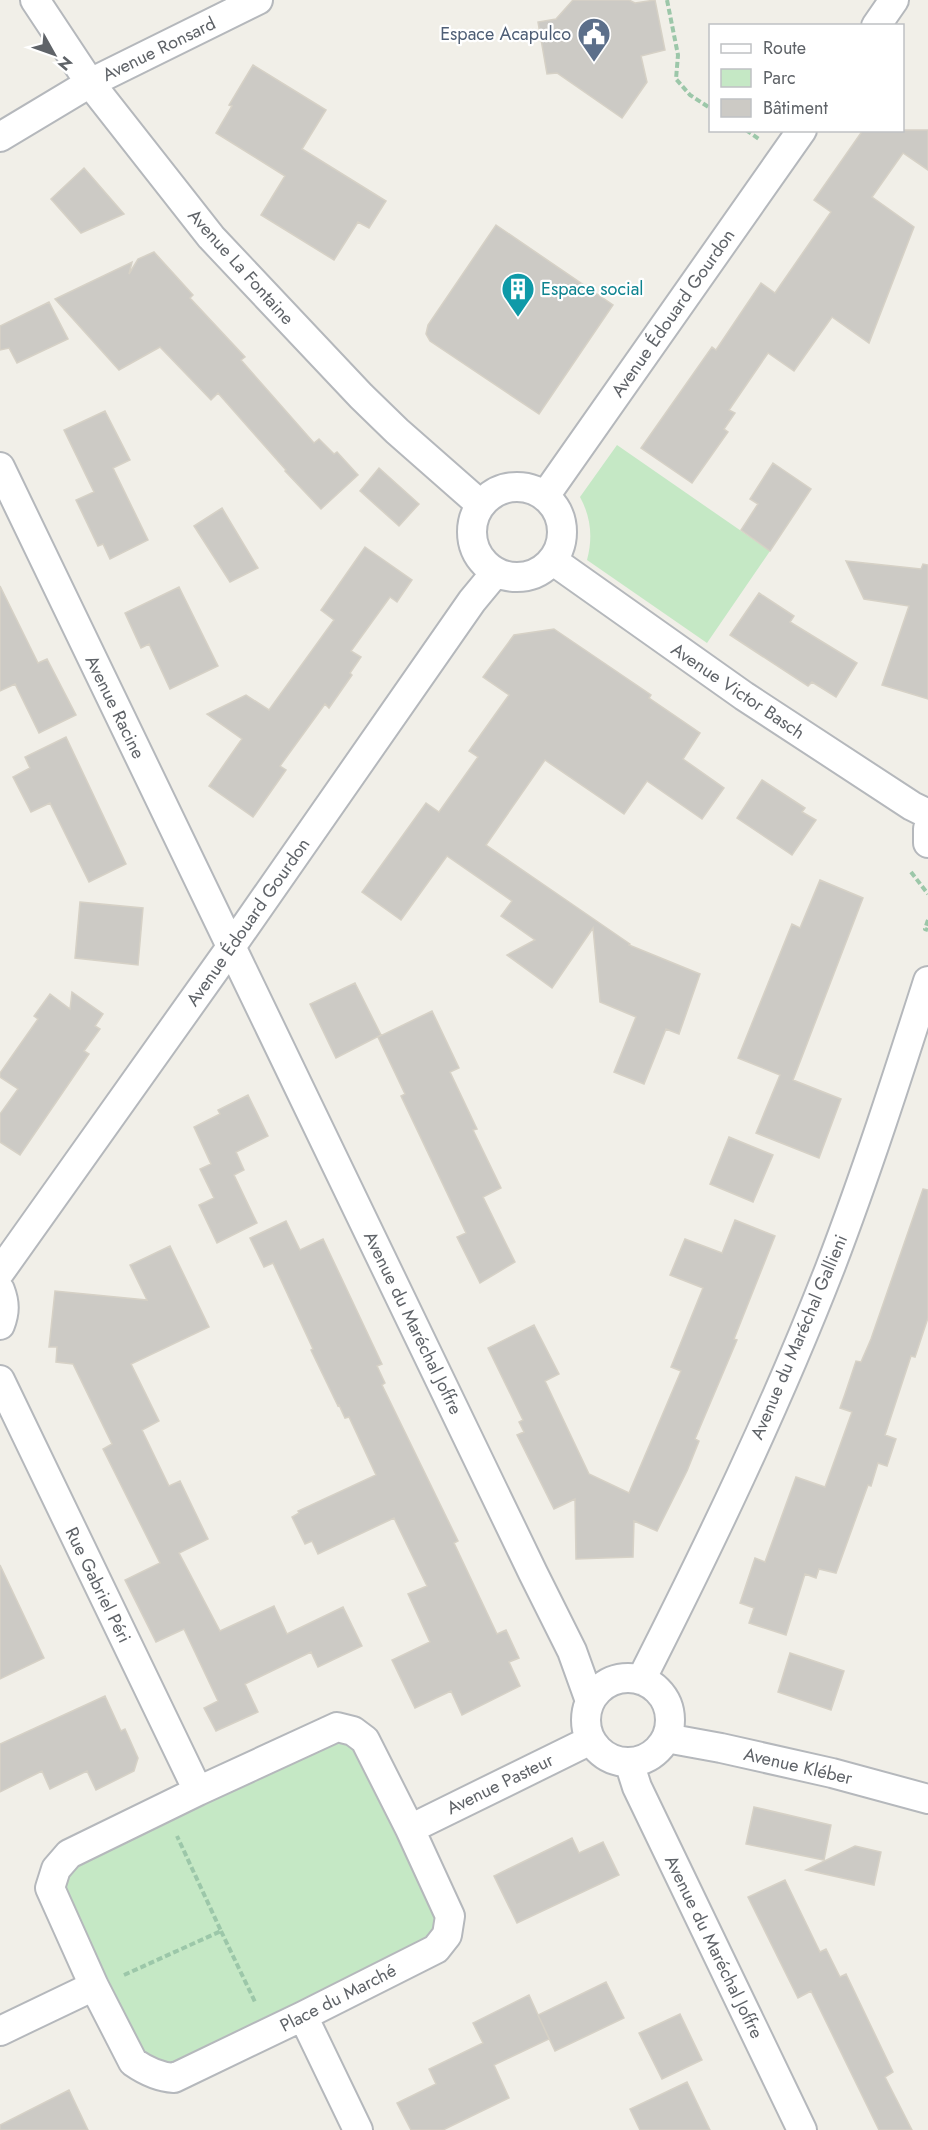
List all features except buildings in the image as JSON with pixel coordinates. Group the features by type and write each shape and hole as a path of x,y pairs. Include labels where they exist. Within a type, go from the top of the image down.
{"street":[{"name":"Avenue La Fontaine","path":"35,0 90,83 165,181 218,245 361,396 480,504"},
{"name":"Avenue Ronsard","path":"0,136 90,83 258,0"},
{"path":"877,24 894,0"},
{"name":"Avenue Édouard Gourdon","path":"545,496 801,132"},
{"name":"Avenue Racine","path":"0,467 231,947"},
{"path":"511,487 535,490 545,496 554,507 560,520 562,534 559,548 552,560 532,575 520,577 507,576 485,565 472,542 471,529 480,504 500,490 511,487"},
{"name":"Avenue Victor Basch","path":"552,560 744,696 912,806 928,814"},
{"name":"Avenue Édouard Gourdon","path":"0,1272 231,947 472,601 496,572"},
{"path":"928,829 928,843"},
{"name":"Avenue du Maréchal Joffre","path":"231,947 572,1651 590,1701"},
{"name":"Avenue du Maréchal Gallieni","path":"641,1680 680,1604 766,1418 829,1270 881,1128 928,981"},
{"path":"0,1290 4,1302 4,1314 0,1325"},
{"name":"Rue Gabriel Péri","path":"0,1380 198,1791"},
{"path":"631,1678 641,1680 656,1689 666,1703 670,1720 666,1738 647,1757 629,1762 611,1759 596,1748 591,1740 586,1725 587,1708 603,1686 612,1681 631,1678"},
{"name":"Place du Marché","path":"337,1727 353,1731 365,1740 410,1829 450,1916 447,1935 436,1949 174,2078 163,2077 142,2069 133,2062 94,1986 50,1888 56,1869 69,1854 198,1791 337,1727"},
{"name":"Avenue Kléber","path":"666,1738 832,1773 928,1799"},
{"name":"Avenue Pasteur","path":"410,1829 591,1740"},
{"name":"Avenue du Maréchal Joffre","path":"629,1762 637,1787 802,2130"},
{"path":"0,2031 94,1986"},
{"path":"303,2016 358,2130"}],"path":[{"path":"667,0 678,55 676,79 690,95 709,107"},
{"path":"928,920 925,929 928,930"},
{"path":"164,1809 269,2032"},
{"path":"94,1986 221,1932"}],"green space":[{"path":"617,445 770,551 707,643 587,560 590,528 587,512 580,497"},
{"path":"345,1729 449,1926 174,2078 143,2069 56,1869"}],"place":[{"name":"Espace Acapulco","path":"594,63"},
{"name":"Espace social","path":"518,318"}]}
